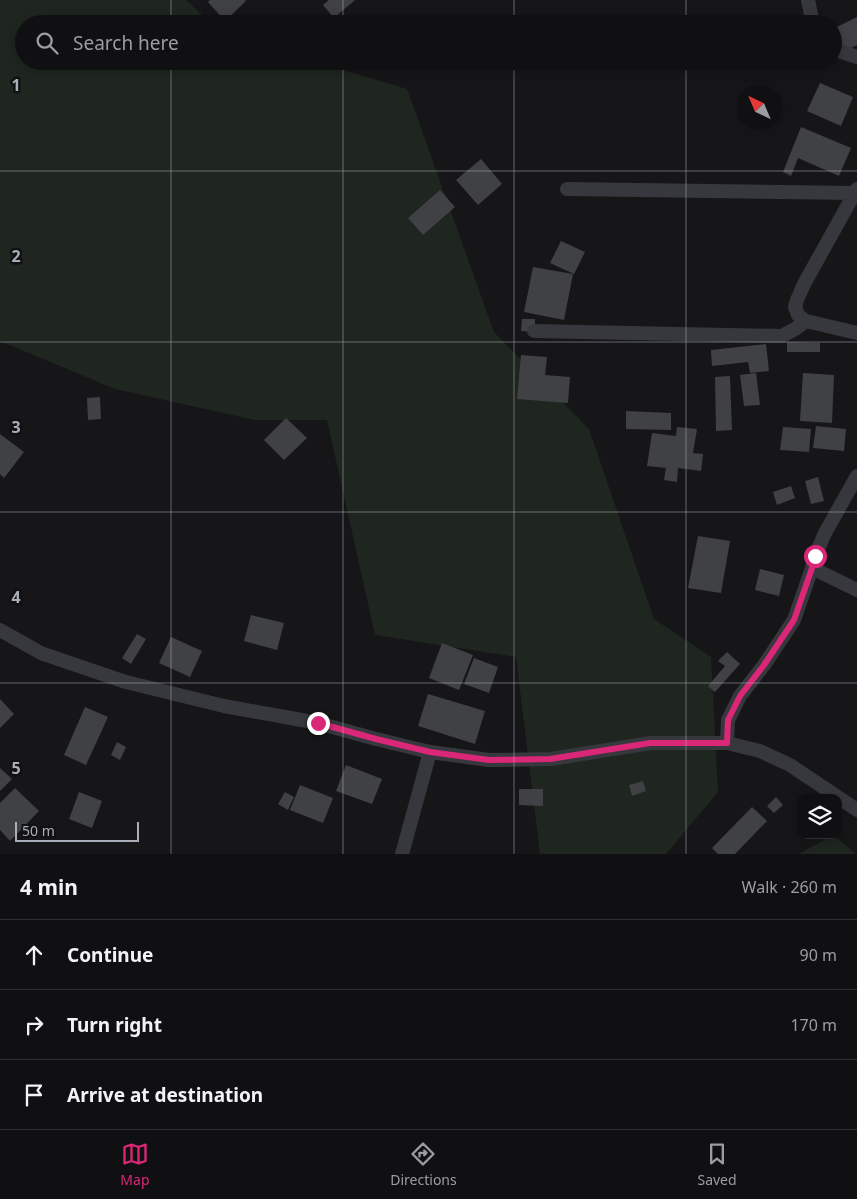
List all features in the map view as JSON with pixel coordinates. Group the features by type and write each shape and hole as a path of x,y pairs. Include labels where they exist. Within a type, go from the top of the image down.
{"street":[{"path":"808,0 811,15"},
{"path":"842,52 857,57"},
{"path":"567,189 856,191 794,307 798,315 806,321 857,333"},
{"path":"534,331 782,336 796,330 806,321"},
{"path":"727,743 728,720 740,696 764,665 794,620 825,532 857,476"},
{"path":"812,568 857,590"},
{"path":"0,630 40,653 126,682 224,706 318,723 430,752 489,760 550,759 650,743 727,743 760,751 790,765 857,810"},
{"path":"402,854 430,752"}],"shaded area":[{"path":"0,0 186,0 202,15 15,15 15,70 343,70 407,89 494,332 589,429 654,619 711,657 718,792 666,854 540,854 516,657 375,635 327,420 255,420 115,389 0,341"},
{"path":"826,839 838,839 856,854 799,854"}],"building":[{"path":"210,0 246,1 231,15 220,15 208,2"},
{"path":"329,0 355,0 338,15 331,15 323,5"},
{"path":"857,17 857,45 842,52 842,24"},
{"path":"820,83 853,97 841,126 807,111"},
{"path":"801,127 851,148 839,176 798,158 791,176 783,172"},
{"path":"481,159 502,184 478,205 456,180"},
{"path":"440,190 455,207 423,235 408,218"},
{"path":"561,241 585,252 574,274 550,263"},
{"path":"533,267 573,274 564,320 524,312"},
{"path":"522,319 535,319 535,332 521,331"},
{"path":"787,342 820,343 820,352 787,352"},
{"path":"766,344 769,371 750,373 748,362 712,366 711,350"},
{"path":"521,355 547,357 545,375 570,377 568,403 517,399"},
{"path":"756,373 760,405 744,406 740,375"},
{"path":"803,373 834,375 832,423 800,421"},
{"path":"730,376 732,430 716,431 715,377"},
{"path":"100,397 101,419 88,420 87,398"},
{"path":"626,411 671,413 671,430 626,429"},
{"path":"286,418 307,438 284,460 264,440"},
{"path":"816,426 846,429 844,451 813,448"},
{"path":"677,427 697,429 693,453 703,454 701,471 678,468 677,482 664,480 666,468 647,466 652,433 676,436"},
{"path":"783,427 811,429 809,452 780,450"},
{"path":"0,434 24,452 4,478 0,474"},
{"path":"818,477 824,501 811,504 805,481"},
{"path":"791,486 795,498 777,505 773,492"},
{"path":"698,536 730,541 721,593 688,588"},
{"path":"760,569 784,575 779,596 755,590"},
{"path":"251,615 284,623 277,650 244,641"},
{"path":"137,634 146,639 131,664 122,658"},
{"path":"171,637 202,651 190,677 159,663"},
{"path":"442,643 473,655 459,690 429,678"},
{"path":"727,652 740,664 715,692 708,686 725,666 718,661"},
{"path":"474,658 498,667 489,693 464,684"},
{"path":"428,694 485,711 475,744 418,726"},
{"path":"0,699 14,714 0,728"},
{"path":"85,707 108,717 86,765 64,755"},
{"path":"117,742 126,747 120,760 111,755"},
{"path":"346,765 382,779 372,804 336,791"},
{"path":"0,768 12,779 0,791"},
{"path":"643,781 646,791 632,796 629,785"},
{"path":"300,785 333,798 323,823 290,810"},
{"path":"15,788 39,811 10,841 0,830 0,803"},
{"path":"519,789 543,789 543,806 519,805"},
{"path":"79,792 102,801 92,828 69,819"},
{"path":"285,792 294,797 288,810 278,804"},
{"path":"776,797 783,805 774,813 767,806"},
{"path":"752,807 767,821 735,854 718,854 712,848"}],"route":[{"path":"318,723 430,752 489,760 550,759 650,743 727,743 728,720 740,696 764,665 794,620 815,556"}]}
